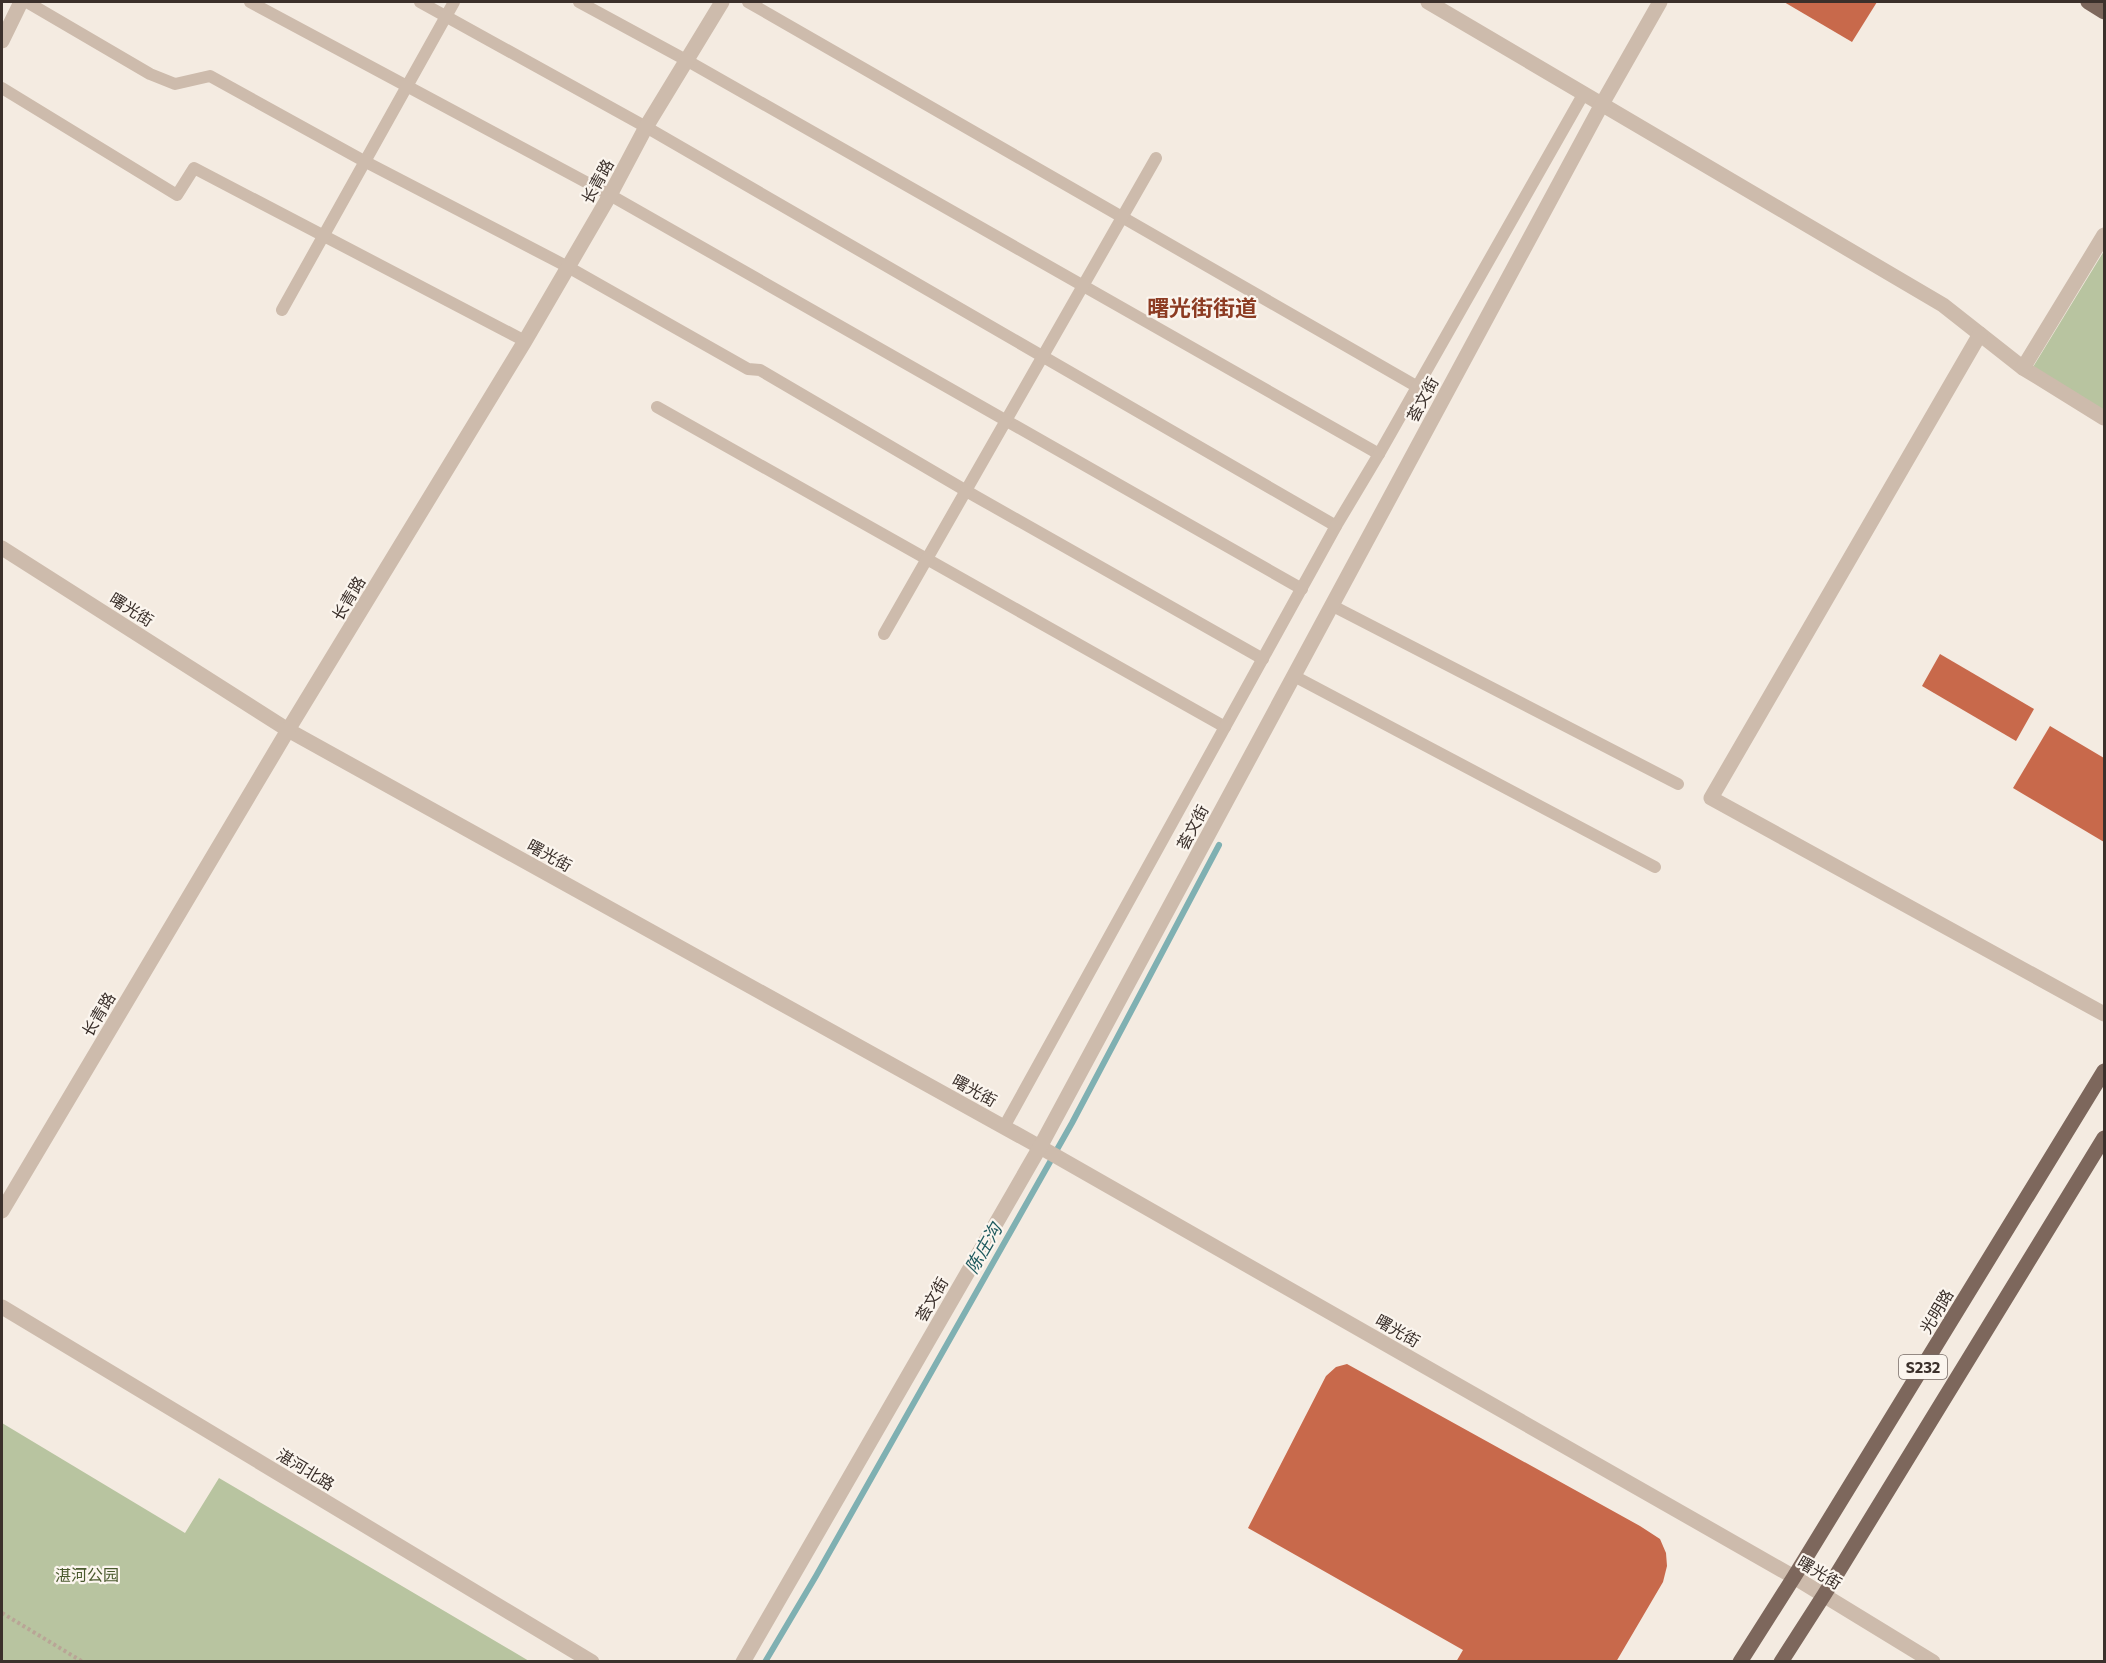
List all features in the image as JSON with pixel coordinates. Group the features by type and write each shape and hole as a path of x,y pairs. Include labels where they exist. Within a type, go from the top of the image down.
{"main road":[{"path":"2088,2 2104,12"},
{"name":"光明路","path":"1740,1662 2104,1071"},
{"name":"S232","path":"1781,1662 2104,1138"}],"street":[{"path":"2,41 21,2"},
{"name":"长青路","path":"2,1210 288,730 525,340 610,195 646,127 722,2"},
{"path":"1428,2 1943,305 2023,368 2104,418"},
{"name":"荟文街","path":"742,1662 1044,1149 1331,605 1602,104 1660,2"},
{"path":"2023,368 2104,235"},
{"path":"1980,334 1711,798 2104,1014"},
{"name":"曙光街","path":"2,548 288,730 1044,1149 1794,1577 1933,1662"},
{"name":"湛河北路","path":"2,1307 592,1662"}],"lane":[{"path":"27,2 150,74 175,84 210,76 364,161 568,267 748,369 760,370 966,491 1263,659"},
{"path":"250,2 610,195 1302,589"},
{"path":"420,2 646,127 1336,526"},
{"path":"282,310 454,2"},
{"path":"579,2 686,60 1379,454"},
{"path":"748,2 1416,386"},
{"path":"2,88 177,195 194,168 525,340"},
{"path":"1004,1127 1336,526 1584,93"},
{"path":"884,634 1156,158"},
{"path":"657,407 1225,727"},
{"path":"1331,605 1678,784"},
{"path":"1294,676 1655,867"}],"path":[{"path":"2,1613 83,1662"}],"green space":[{"path":"2104,251 2104,411 2033,367"},
{"name":"湛河公园","path":"2,1423 185,1533 219,1478 529,1661 2,1661"}],"building":[{"path":"1784,2 1877,2 1852,42"},
{"path":"1940,654 2034,709 2016,741 1922,686"},
{"path":"2050,726 2104,758 2104,842 2013,788"},
{"path":"1347,1364 1660,1539 1666,1553 1667,1566 1663,1582 1616,1662 1456,1662 1463,1650 1248,1528 1326,1376 1336,1367"}],"waterway":[{"name":"陈庄沟","path":"765,1662 1072,1123 1219,845"}],"district":[{"name":"曙光街街道","path":"1202,307"}]}
